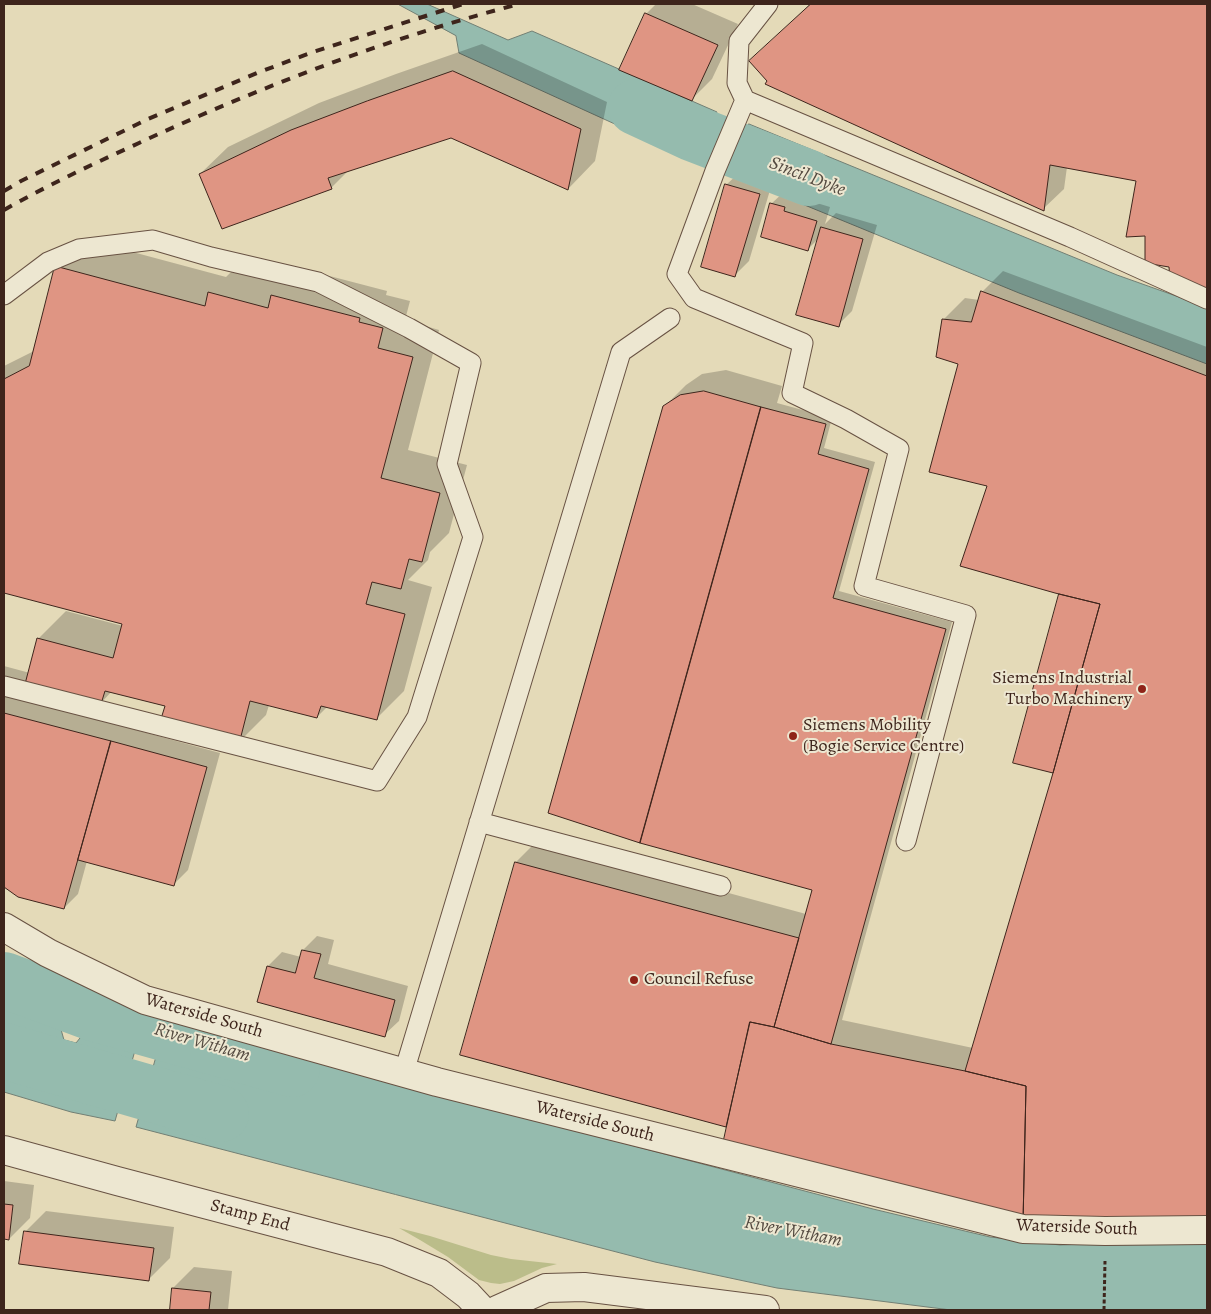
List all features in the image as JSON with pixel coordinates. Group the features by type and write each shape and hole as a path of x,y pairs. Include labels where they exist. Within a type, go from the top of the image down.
{"street":[{"name":"Waterside South","path":"4,927 48,953 145,1000 456,1087 1023,1229 1105,1231 1207,1230"},
{"name":"Stamp End","path":"4,1150 387,1252 439,1273 468,1295 482,1310"},
{"path":"498,1310 546,1288 584,1287 765,1310"}],"lane":[{"path":"768,4 739,41 737,83 745,100 1070,237 1207,299"},
{"path":"745,100 715,171 677,274 694,298 804,344 792,393 899,449 864,586 966,614 906,841"},
{"path":"4,295 48,262 79,249 153,240 211,257 318,282 409,328 471,363 446,464 474,537 417,717 377,781 4,686"},
{"path":"404,1072 621,352 670,318"},
{"path":"479,822 721,886"}],"path":[{"path":"1104,1310 1105,1255"}],"green space":[{"path":"399,1228 491,1255 557,1264 542,1268 514,1281 500,1284 491,1283 479,1280 448,1257"}],"water":[{"path":"398,4 427,4 508,40 532,31 717,112 696,161 459,53 456,36"},
{"path":"749,124 1117,275 1207,307 1207,364 1019,293 729,174"},
{"path":"4,953 58,978 63,986 70,991 89,997 93,1013 82,1023 50,1013 46,1014 47,1022 60,1026 64,1040 76,1043 84,1033 136,1047 115,1121 71,1112 4,1092"},
{"path":"92,995 106,999 106,1002 218,1032 211,1058 99,1027 85,1025 96,1014"},
{"path":"221,1033 585,1133 873,1209 990,1237 1060,1245 1207,1239 1207,1310 951,1310 777,1288 655,1262 136,1127 157,1053 238,1075 241,1073 242,1070 239,1066 214,1059"}],"pier":[{"path":"4,998 38,1007 36,1016 4,1007"},
{"path":"246,1067 296,1086 292,1095 242,1077"}],"building":[{"path":"811,4 1207,4 1207,292 1170,281 1169,267 1145,263 1145,236 1126,237 1136,181 1050,165 1044,211 765,84 767,81 749,61"},
{"path":"645,13 718,45 692,101 619,70"},
{"path":"453,71 581,129 568,190 451,138 328,178 332,189 222,229 199,174 291,130"},
{"path":"725,184 760,194 735,277 701,267"},
{"path":"770,203 785,207 784,211 817,221 808,251 761,237"},
{"path":"821,227 863,239 839,327 796,315"},
{"path":"55,266 205,306 208,292 268,308 271,295 360,318 359,322 383,328 378,348 413,357 381,478 440,493 422,562 409,559 401,589 372,582 366,604 405,614 377,720 321,706 317,718 250,701 239,744 160,722 165,706 105,691 101,704 25,684 37,638 113,658 122,624 4,593 4,379 29,366"},
{"name":"Siemens Industrial Turbo Machinery","path":"981,291 1207,376 1207,1222 1023,1223 1026,1086 965,1071 1053,773 1100,604 960,566 987,486 929,472 958,364 936,357 942,319 971,322"},
{"path":"704,391 761,407 640,843 548,813 663,406 680,395"},
{"name":"Siemens Mobility (Bogie Service Centre)","path":"761,407 826,424 818,454 869,469 833,598 946,629 831,1044 774,1027 812,890 640,843"},
{"name":"Siemens Mobility (Bogie Service Centre)","path":"1059,594 1100,604 1053,773 1013,763"},
{"path":"4,713 111,741 64,909 18,897 4,887"},
{"path":"111,741 207,767 174,886 78,860"},
{"name":"Council Refuse","path":"515,862 799,938 774,1027 750,1022 726,1127 460,1055"},
{"path":"302,950 321,954 314,978 395,1000 385,1037 257,1002 267,966 295,973"},
{"path":"750,1022 831,1044 965,1071 1026,1086 1023,1223 723,1144"},
{"path":"4,1204 13,1205 9,1240 4,1239"},
{"path":"24,1231 154,1248 149,1281 19,1264"},
{"path":"172,1288 211,1292 209,1310 170,1310"}],"waterway":[{"name":"Sincil Dyke","path":"636,107 692,133 809,178"},
{"name":"River Witham","path":"4,980 93,1013 292,1069"},
{"name":"River Witham","path":"4,1051 221,1114"}],"railway":[{"path":"4,191 148,119 257,73 313,52 463,4"},
{"path":"4,210 54,183 122,151 185,122 279,83 422,32 519,4"}],"place":[{"name":"Siemens Industrial Turbo Machinery","path":"1142,689"},
{"name":"Siemens Mobility (Bogie Service Centre)","path":"793,736"},
{"name":"Council Refuse","path":"634,980"}]}
